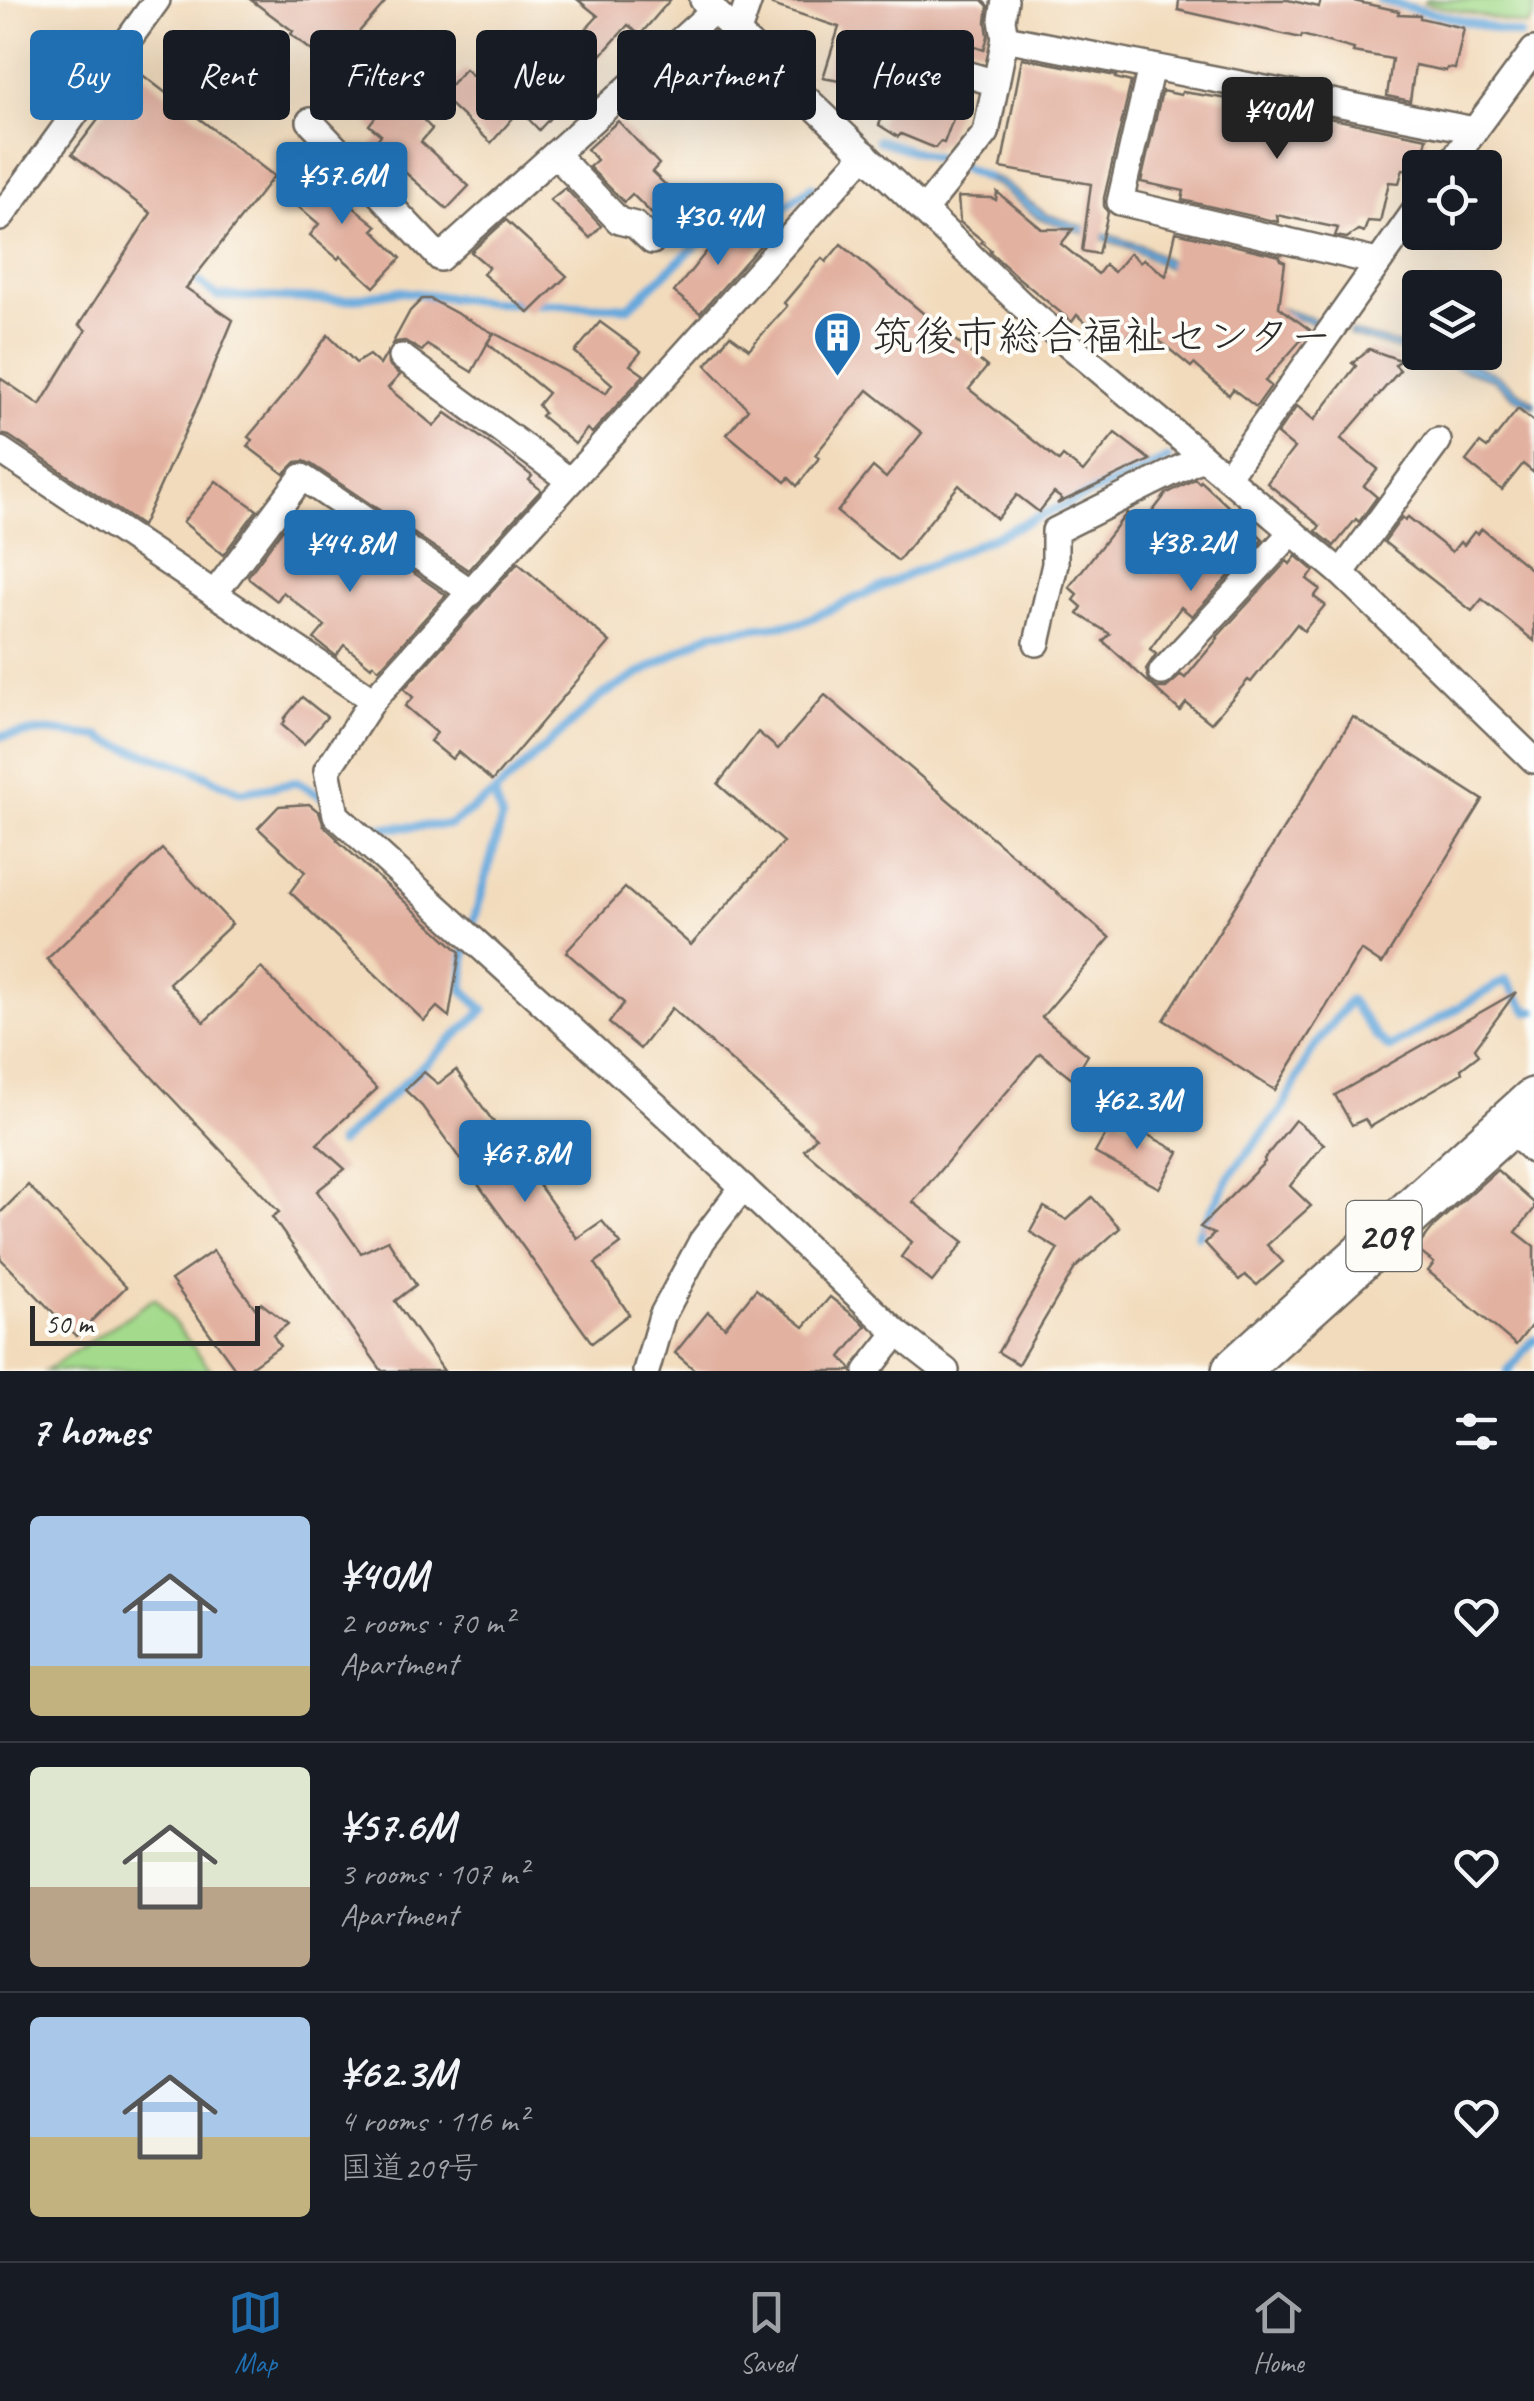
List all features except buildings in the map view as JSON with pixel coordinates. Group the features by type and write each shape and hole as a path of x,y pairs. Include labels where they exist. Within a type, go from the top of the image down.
{"highway":[{"name":"209","path":"1236,1371 1524,1126"}],"street":[{"path":"0,218 157,0"},
{"path":"739,30 750,0"},
{"path":"924,210 986,134 1005,38 1005,0"},
{"path":"310,121 440,258 555,154 708,5 736,30"},
{"path":"1005,38 1474,130"},
{"path":"1460,150 1534,50"},
{"path":"1151,67 1120,202 1378,262"},
{"path":"974,76 996,83"},
{"path":"816,106 1022,305 1342,573 1534,760"},
{"path":"555,154 618,221 635,225 652,241"},
{"path":"866,154 373,700 327,770 336,815 897,1332 946,1371"},
{"path":"1226,477 1402,229"},
{"path":"402,357 570,481"},
{"path":"1342,573 1438,441"},
{"path":"0,450 373,700"},
{"path":"1037,642 1055,564 1055,531 1203,457"},
{"path":"214,594 302,477 471,592"},
{"path":"1162,672 1292,532"},
{"path":"646,1371 662,1316 702,1241 743,1187"},
{"path":"867,1371 897,1332"}],"green space":[{"path":"1534,0 1534,17 1527,26 1424,3"},
{"path":"155,1298 212,1371 45,1371"}],"water":[{"path":"978,171 1001,180 1046,214 1143,246 1217,288 1321,321 1318,325 1240,302 1129,248 1038,218 998,186 978,178"},
{"path":"1350,331 1402,345 1402,351 1349,335"},
{"path":"1463,370 1487,370 1534,401 1534,407 1517,399 1492,379"}],"waterway":[{"path":"1380,0 1520,35"},
{"path":"878,140 985,177"},
{"path":"199,282 217,296 346,300 398,291 488,302 629,307 694,247 736,217 784,207 812,187"},
{"path":"346,810 376,828 450,825 494,794 601,696 711,633 800,623 1168,459"},
{"path":"0,736 48,731 101,737 189,768 241,792 298,782 328,800"},
{"path":"339,1143 484,1010 463,990 465,953 502,819 494,794"},
{"path":"1198,1235 1232,1172 1281,1111 1312,1050 1350,1000 1389,1048 1506,980 1528,1012 1534,1011"},
{"path":"1508,1371 1534,1339"}],"place":[{"name":"筑後市総合福祉センター","path":"837,378"}]}
